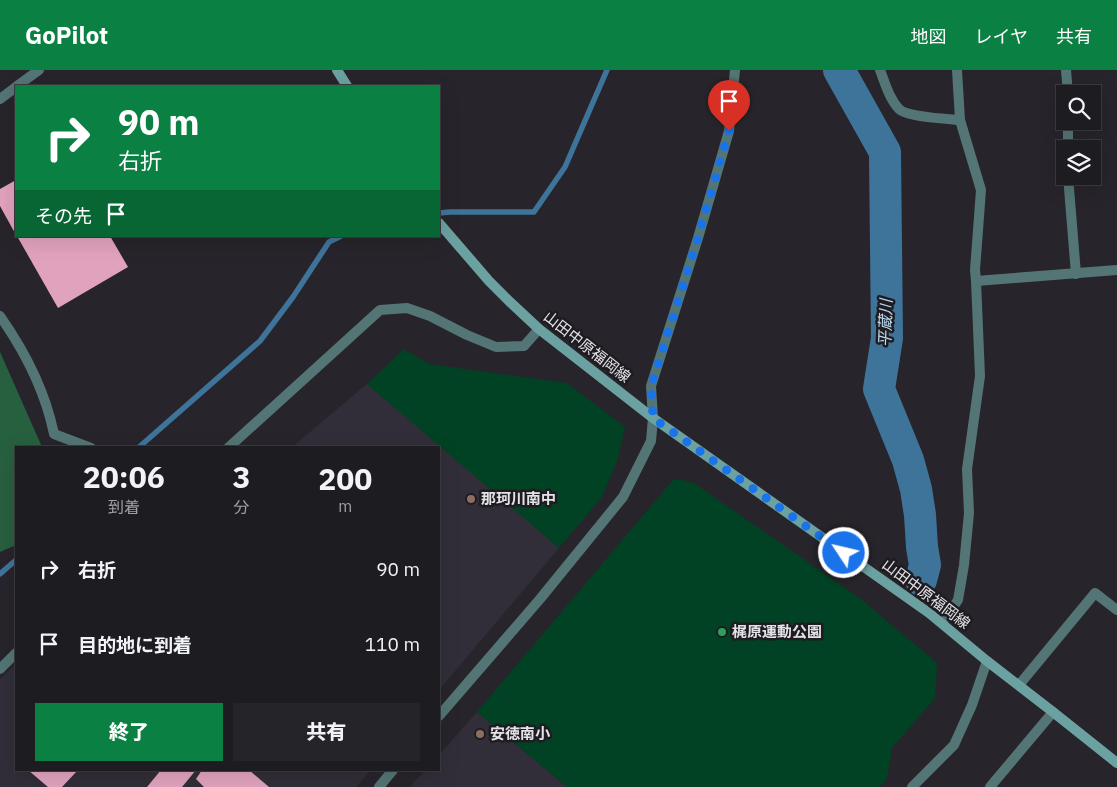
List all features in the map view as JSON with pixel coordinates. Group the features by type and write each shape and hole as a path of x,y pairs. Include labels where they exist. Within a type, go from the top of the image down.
{"main road":[{"path":"337,70 345,85"},
{"name":"山田中原福岡線","path":"440,224 489,281 539,329 653,418 929,613 1117,763"}],"street":[{"path":"20,85 39,70"},
{"path":"440,715 540,599 623,497 651,441 653,418 651,386 698,238 729,131 735,70"},
{"path":"880,70 888,93 900,110 921,116 960,120"},
{"path":"942,623 958,600 964,565 969,513 967,469 980,376 976,270 981,190 960,120 957,70"},
{"path":"1066,70 1067,85"},
{"path":"0,99 15,88"},
{"path":"1068,185 1076,274"},
{"path":"976,281 1117,270"},
{"path":"230,446 380,310 407,308 430,316 496,347 524,346 539,329"},
{"path":"0,316 16,339 35,373 51,418 54,434 86,446"},
{"path":"1019,685 1096,593 1117,610"},
{"path":"0,669 15,654"},
{"path":"912,787 954,745 972,706 988,661"},
{"path":"990,787 1053,712"},
{"path":"379,787 392,771"}],"shaded area":[{"name":"那珂川南中","path":"367,384 447,450 559,548 440,689 440,446 293,446"},
{"path":"15,665 15,771 370,771 356,787 0,787 0,679"},
{"name":"安徳南小","path":"477,712 567,787 410,787 424,771 440,771 440,754"}],"green space":[{"path":"404,349 429,364 567,383 625,427 617,461 602,497 559,548 367,384"},
{"path":"0,352 42,446 15,446 15,545 0,552"},
{"name":"梶原運動公園","path":"673,480 694,483 862,600 937,663 935,698 892,748 887,779 879,787 567,787 477,712"}],"building":[{"path":"15,181 15,233 0,206 0,189"},
{"path":"18,237 111,237 128,267 58,308"},
{"path":"29,771 77,771 62,787 48,787"},
{"path":"160,771 195,771 182,787 147,787"},
{"path":"201,771 250,771 269,787 204,787 196,779"}],"waterway":[{"path":"440,213 534,212 565,167 607,70"},
{"name":"平蔵川","path":"839,70 885,152 887,338 879,389 908,460 916,489 925,565 921,580"},
{"path":"140,446 260,341 293,297 329,242 339,237"},
{"path":"0,574 15,561"}],"place":[{"name":"那珂川南中","path":"471,499"},
{"name":"梶原運動公園","path":"722,632"},
{"name":"安徳南小","path":"480,734"}],"route":[{"path":"729,131 698,238 651,386 653,418 844,553"}]}
